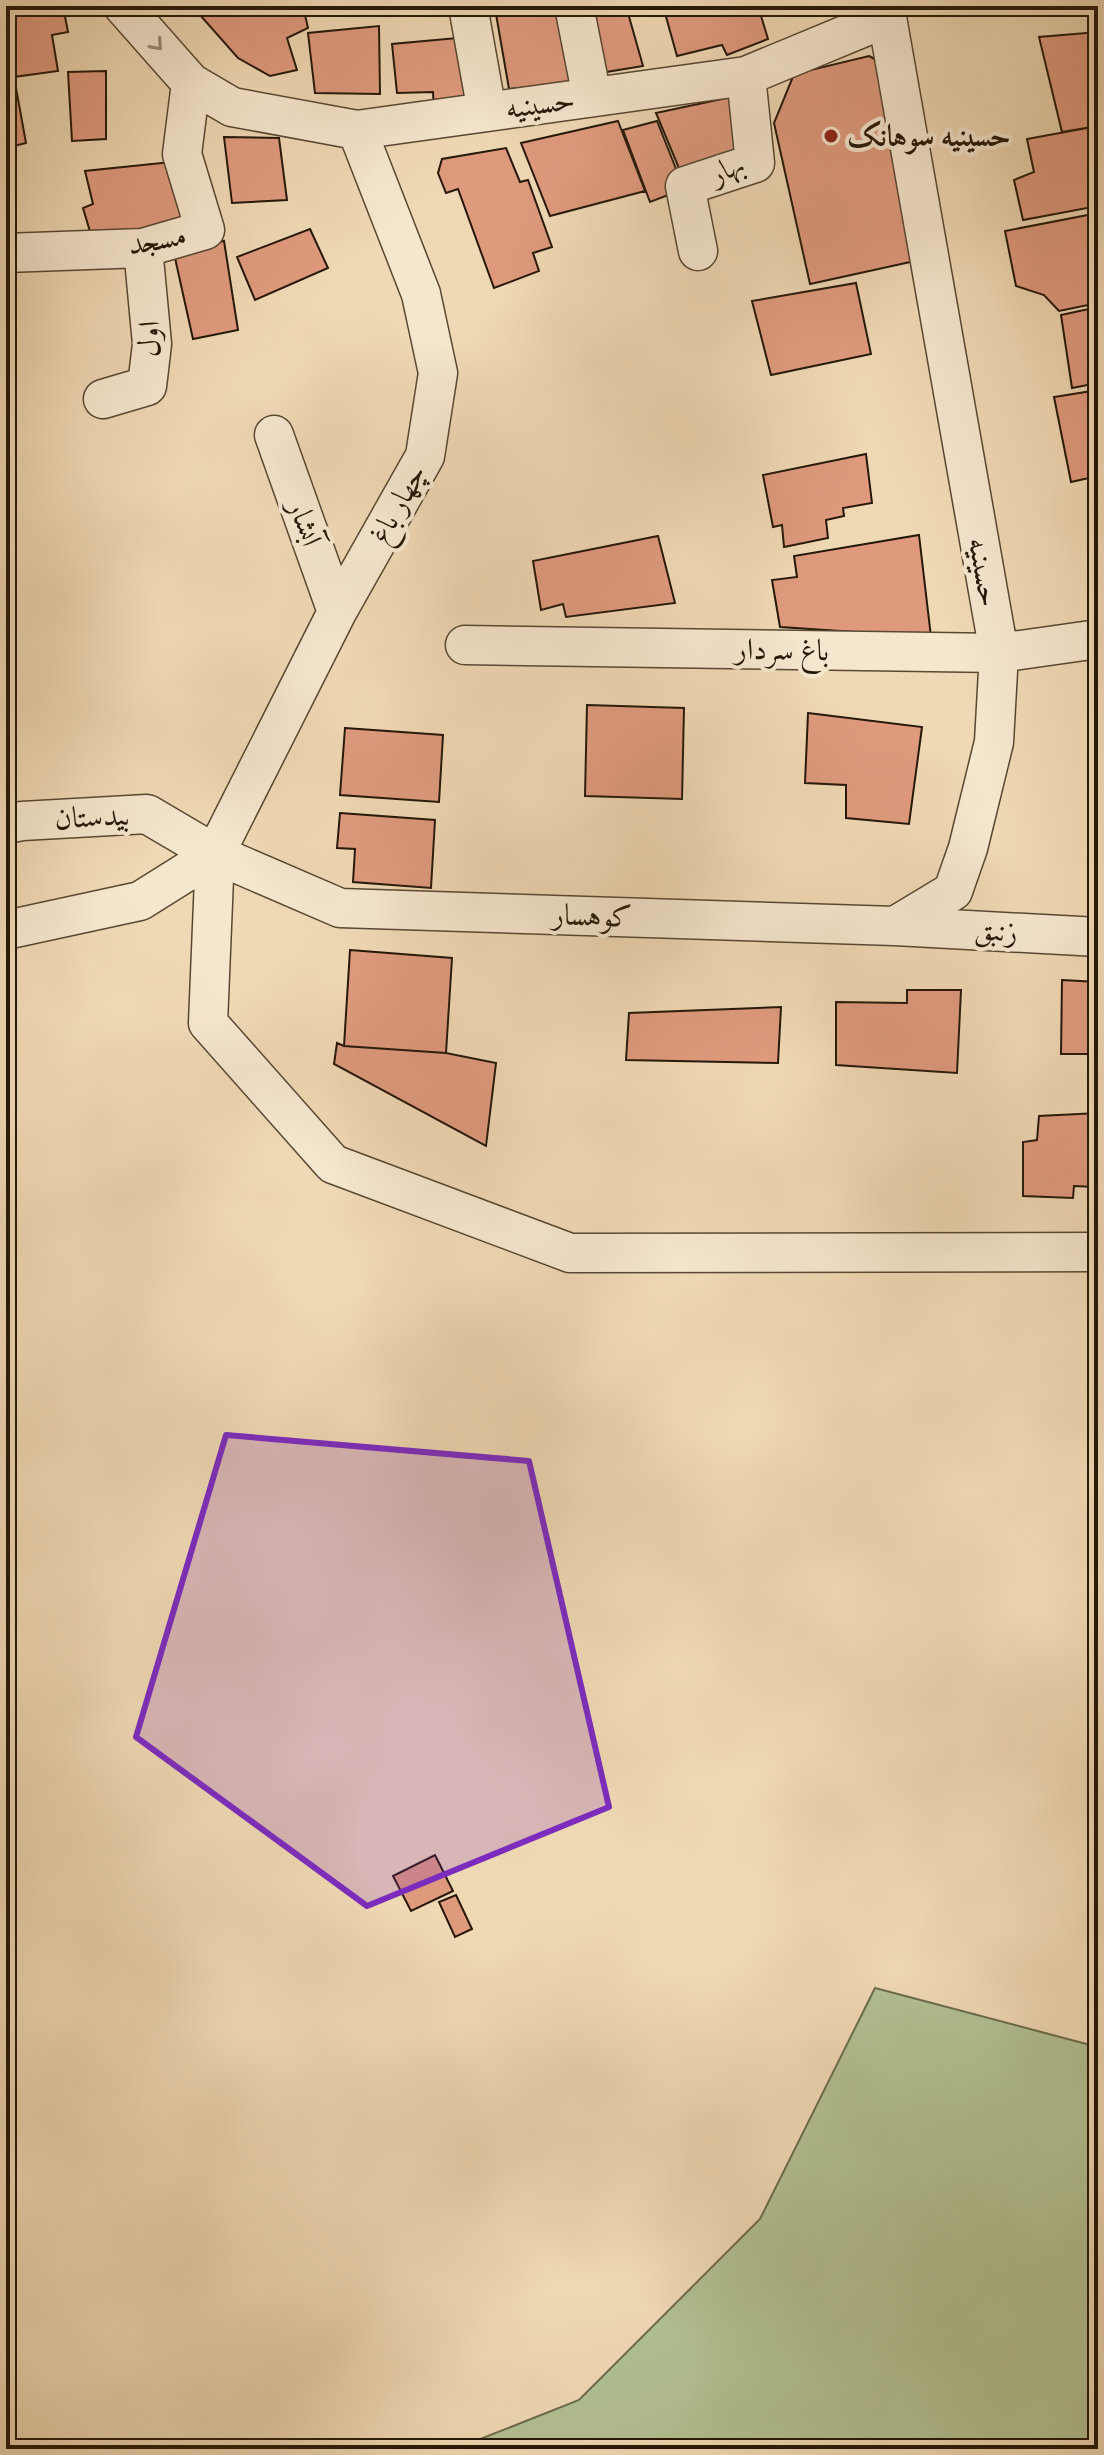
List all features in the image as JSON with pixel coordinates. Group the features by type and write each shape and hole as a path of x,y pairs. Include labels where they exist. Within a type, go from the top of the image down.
{"street":[{"name":"حسینیه","path":"123,6 191,83 232,107 357,130 746,76 886,12 999,653"},
{"path":"468,6 487,112"},
{"path":"574,6 592,97"},
{"name":"بهار","path":"698,251 685,186 755,163 746,76"},
{"name":"مسجد","path":"6,253 143,248 205,230 182,154 191,83"},
{"name":"چهار باغ","path":"215,854 337,612 425,456 438,373 421,294 357,130"},
{"name":"اول","path":"103,399 147,386 152,344 143,248"},
{"name":"آبشار","path":"274,435 337,612"},
{"name":"باغ سردار","path":"465,645 999,653 1098,639"},
{"path":"895,926 953,891 968,848 994,742 999,653"},
{"name":"بیدستان","path":"6,824 147,814 215,854"},
{"path":"6,930 140,901 215,854"},
{"path":"215,854 208,1023 333,1164 570,1253 1098,1252"},
{"name":"کوهسار","path":"215,854 340,908 895,926"},
{"name":"زنبق","path":"895,926 1098,937"}],"highlighted area":[{"path":"226,1435 529,1461 609,1807 367,1906 136,1737"}],"green space":[{"path":"875,1988 1098,2047 1098,2449 455,2449 579,2400 760,2219"}],"building":[{"path":"63,6 68,32 52,35 58,71 6,78 6,13"},
{"path":"192,6 303,6 308,28 287,38 297,70 270,76 238,58"},
{"path":"565,6 582,81 509,89 496,14"},
{"path":"588,6 626,6 643,66 600,73"},
{"path":"663,6 758,6 768,39 727,55 722,45 677,56"},
{"path":"379,26 380,94 315,93 308,33"},
{"path":"1098,32 1098,126 1062,132 1039,37"},
{"path":"468,37 482,108 434,113 433,92 397,93 392,44"},
{"path":"869,56 888,66 924,259 810,284 774,123 794,74"},
{"path":"106,71 106,139 72,141 68,72"},
{"path":"14,77 26,143 6,148 6,79"},
{"path":"736,96 742,158 683,178 656,113"},
{"path":"618,121 645,191 550,216 521,143"},
{"path":"657,121 684,189 650,202 623,130"},
{"path":"1098,126 1098,206 1023,220 1014,180 1034,172 1027,139"},
{"path":"224,137 279,138 287,200 232,203"},
{"path":"506,148 520,182 528,180 552,247 533,253 539,271 494,288 458,189 446,193 438,173 442,159"},
{"path":"171,162 191,223 91,235 83,208 93,204 85,171"},
{"path":"1098,213 1098,303 1059,311 1044,295 1016,286 1005,231"},
{"path":"310,229 328,268 255,300 237,257"},
{"path":"224,241 238,330 193,339 173,249"},
{"path":"856,283 871,354 771,375 752,301"},
{"path":"1098,307 1098,383 1072,388 1061,315"},
{"path":"1098,390 1098,476 1071,482 1054,397"},
{"path":"866,454 872,503 843,508 844,516 826,520 828,538 784,547 782,525 773,527 763,475"},
{"path":"919,535 931,637 780,627 772,580 797,577 794,556"},
{"path":"658,536 675,603 566,617 563,604 541,610 533,561"},
{"path":"587,705 684,708 682,799 585,796"},
{"path":"808,713 922,727 909,824 846,818 846,785 805,783"},
{"path":"345,728 443,735 439,802 340,795"},
{"path":"340,813 435,820 431,888 353,882 355,849 337,848"},
{"path":"350,950 452,958 446,1053 344,1046"},
{"path":"1062,980 1098,982 1098,1075 1097,1054 1061,1054"},
{"path":"907,990 961,990 957,1073 836,1065 836,1002 907,1003"},
{"path":"781,1007 778,1063 626,1060 629,1013"},
{"path":"337,1043 446,1053 496,1063 486,1146 334,1064"},
{"path":"1098,1113 1098,1184 1095,1187 1074,1186 1073,1198 1023,1196 1023,1142 1037,1140 1039,1116"},
{"path":"435,1855 453,1891 411,1911 393,1876"},
{"path":"456,1895 472,1929 455,1937 439,1902"}],"place":[{"name":"حسینیه سوهانک","path":"831,136"}]}
